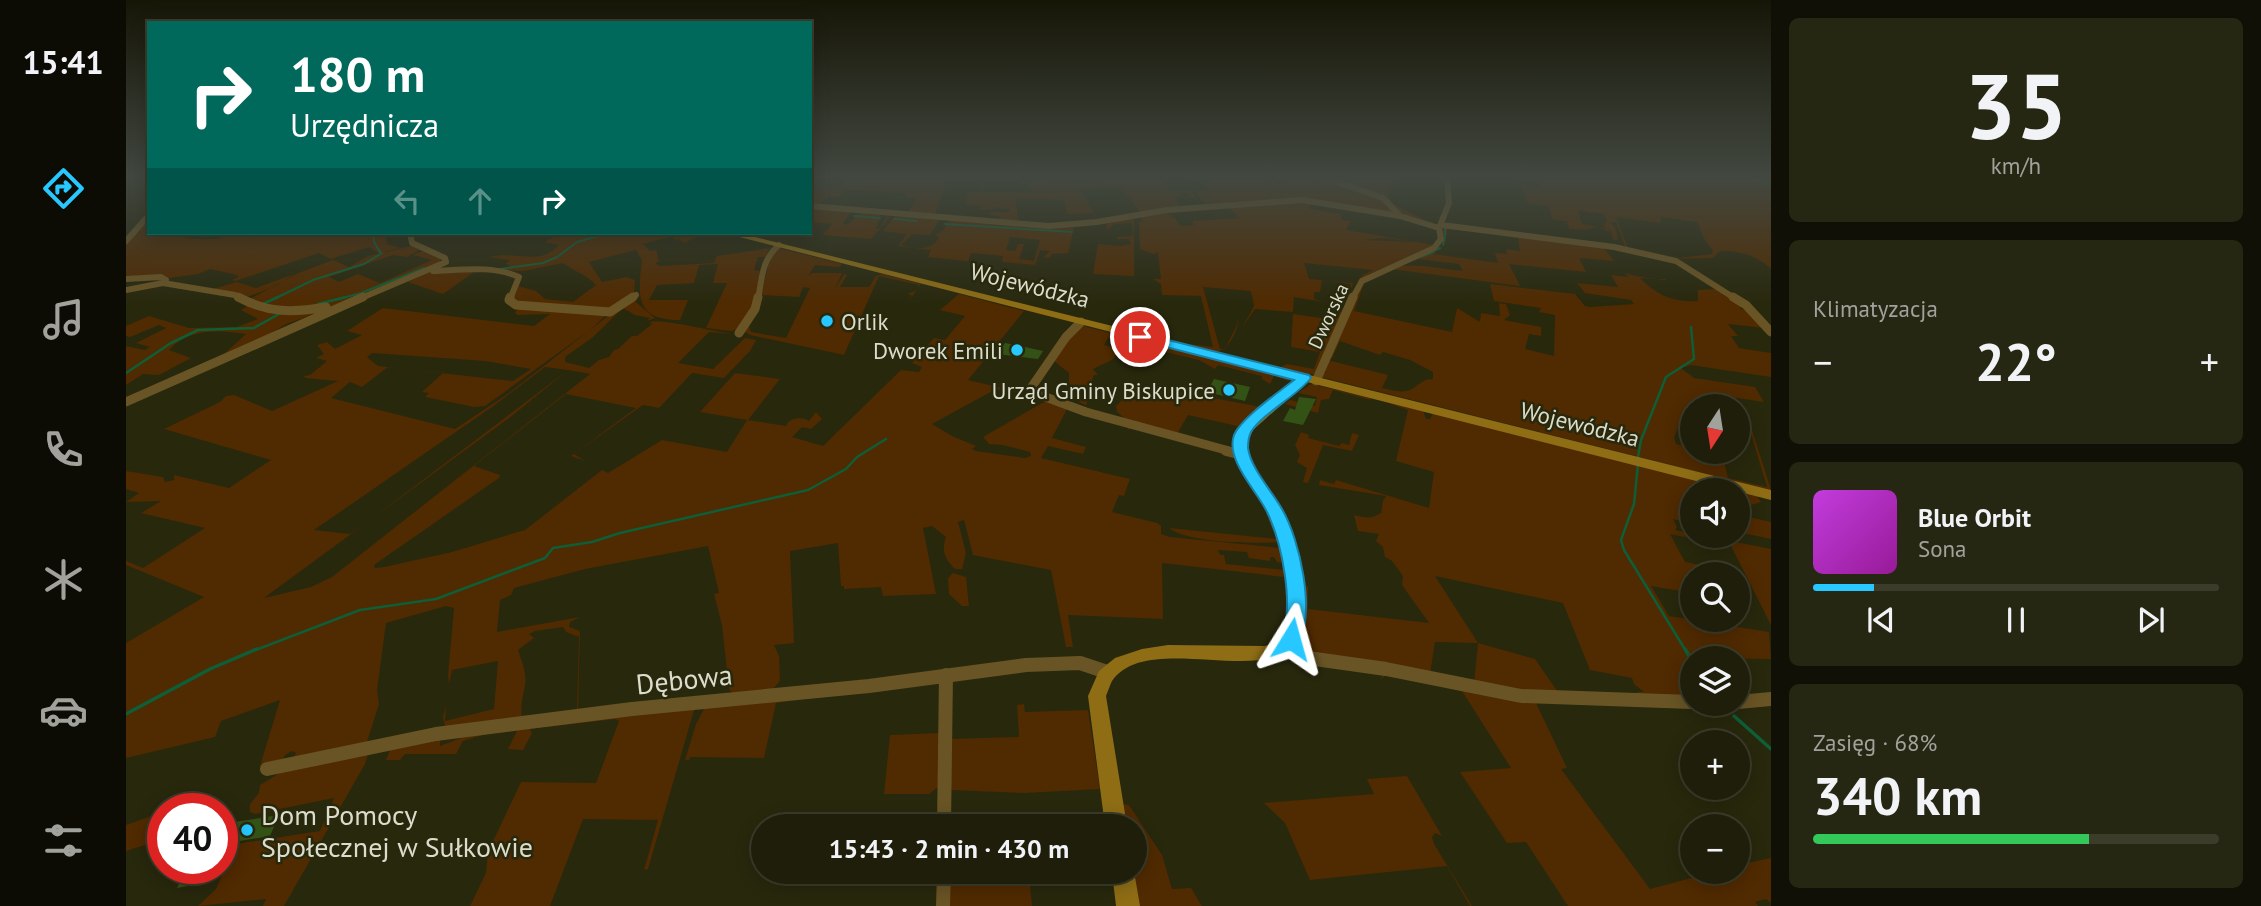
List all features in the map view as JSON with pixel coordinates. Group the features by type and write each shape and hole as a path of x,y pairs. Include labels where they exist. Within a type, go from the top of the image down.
{"main road":[{"name":"Wojewódzka","path":"737,235 1771,495"},
{"path":"1114,814 1098,707 1104,676 1122,660 1145,655 1253,654 1284,646 1291,639 1296,621 1296,590 1289,547 1276,512 1242,455 1241,439 1248,427 1310,379"},
{"path":"1125,884 1128,906"}],"street":[{"path":"126,241 144,220"},
{"path":"974,220 1040,226 1107,220"},
{"path":"1416,220 1441,227 1614,247 1675,261 1746,305 1771,332"},
{"path":"1441,227 1443,220"},
{"name":"Dworska","path":"1310,379 1362,281 1434,248 1441,239 1441,227"},
{"path":"126,402 447,260 412,243 410,235"},
{"path":"739,333 756,307 761,277 768,258 779,245"},
{"path":"426,271 515,274 519,277 509,302 521,306 610,312 636,295"},
{"path":"126,279 163,277 166,280 163,283"},
{"path":"126,290 163,283 235,295 253,305 278,312 299,312 347,303"},
{"path":"1081,322 1059,347 1031,388 1032,392 1099,416 1242,455"},
{"path":"1284,646 1308,658 1386,669 1521,696 1680,702"},
{"name":"Dębowa","path":"267,769 436,734 1026,665 1089,665 1104,676"},
{"path":"944,814 946,675"},
{"path":"1750,701 1771,699"},
{"path":"943,906 944,884"}],"shaded area":[{"path":"147,220 147,235 185,235 184,237 189,238 209,239 230,235 385,235 387,244 400,248 379,253 369,247 331,259 319,253 235,281 232,280 239,277 237,275 210,269 198,274 169,278 126,278 126,243"},
{"path":"812,220 845,220 843,223 847,225 852,220 879,220 876,229 879,229 887,220 871,239 823,235 832,224"},
{"path":"892,220 939,220 930,235 912,234 901,245 922,248 936,242 939,238 935,235 943,231 949,220 1091,226 1074,227 1068,253 1052,254 1049,258 1044,257 1050,251 1040,250 1035,265 1002,262 1003,256 971,253 968,261 928,257 931,250 898,246 907,234 883,231","holes":["1010,237 1040,240 1034,261 1019,259 1024,244 1018,244 1015,251 1006,250"]},
{"path":"1134,220 1134,276 1093,274 1098,244 1131,244 1129,239 1117,237 1133,236 1132,223 1114,224 1108,230 1105,226 1110,222"},
{"path":"1177,220 1180,226 1194,225 1192,221 1344,220 1351,221 1346,230 1411,241 1384,238 1361,240 1434,245 1367,275 1356,283 1363,275 1373,270 1304,263 1309,279 1322,280 1320,292 1314,292 1314,299 1324,302 1294,297 1293,312 1255,309 1242,328 1254,306 1251,291 1203,287 1220,349 1223,349 1215,352 1189,344 1213,347 1201,296 1162,295 1161,284 1153,279 1161,279 1158,252 1154,254 1140,249 1139,222"},
{"path":"1562,220 1581,220 1582,224 1597,227 1569,229 1567,221"},
{"path":"1617,220 1628,248 1616,222 1610,223 1615,227 1618,240 1614,240 1610,229 1610,232 1600,228 1605,228 1604,224"},
{"path":"1684,220 1771,220 1771,269 1754,257 1734,252 1720,251 1713,258 1671,259 1712,254 1713,250 1706,242 1697,222"},
{"path":"1443,227 1603,247 1614,261 1579,258 1586,272 1509,264 1520,286 1391,269 1417,266 1463,271 1459,264 1419,259 1409,262 1433,251 1436,252 1433,254 1498,263 1495,253 1507,254 1506,249 1520,251 1518,237 1449,229 1447,235 1443,235"},
{"path":"550,235 702,235 684,243 677,238 678,240 674,242 677,240 670,238 675,238 674,236 643,244 650,251 656,250 659,261 655,264 661,266 714,263 717,256 770,248 765,257 758,257 754,270 760,271 754,306 738,329 731,331 706,328 727,283 713,283 718,264 699,265 694,283 657,285 649,300 688,300 680,320 665,319 654,316 642,303 642,260 636,250 589,262 602,282 626,277 635,280 634,294 610,311 511,301 518,286 536,291 545,299 573,302 596,285 563,263 523,271 498,270 511,266 506,264 510,260 489,257 544,255 559,245 545,242 555,236"},
{"path":"412,246 419,250 407,257 393,255 329,277 339,282 358,274 380,283 432,260 413,255 422,251 440,259 440,263 347,302 308,311 285,312 248,300 296,274 333,260 349,267 368,256"},
{"path":"778,248 842,264 839,267 815,265 808,276 812,273 842,273 835,289 844,274 847,275 840,287 869,287 876,276 882,274 921,284 918,289 919,285 879,276 844,355 750,335 744,331 754,318 749,327 751,332 786,338 810,288 803,287 799,297 761,295 769,262"},
{"path":"428,272 474,272 443,294 408,282"},
{"path":"1624,273 1665,279 1640,278 1659,293 1681,301 1698,301 1698,290 1717,289 1742,306 1740,309 1749,310 1765,328 1728,324 1738,336 1731,336 1739,348 1771,353 1771,377 1691,365 1681,368 1694,378 1755,387 1764,402 1750,400 1750,394 1680,394 1680,424 1674,438 1676,444 1680,445 1680,464 1724,464 1728,478 1321,377 1322,373 1326,373 1324,369 1327,360 1388,375 1382,388 1394,391 1409,390 1433,379 1433,372 1410,360 1383,352 1380,355 1340,341 1332,358 1329,357 1358,289 1362,289 1354,311 1452,332 1457,308 1480,322 1481,313 1500,316 1499,303 1506,304 1510,315 1504,320 1541,327 1541,336 1529,334 1525,349 1554,356 1555,315 1539,312 1541,308 1494,301 1490,284 1575,294 1585,306 1590,307 1634,304 1631,300 1585,293 1577,283 1618,287 1611,275 1629,277"},
{"path":"294,274 275,286 245,298 213,289 237,282 256,288"},
{"path":"1326,281 1353,283 1345,306 1351,284"},
{"path":"959,294 1024,311 968,380 1023,393 996,389 932,424 976,446 972,449 976,451 1025,458 1031,456 1030,452 989,444 983,437 1045,403 1034,395 1132,426 1128,430 1128,426 1067,409 1052,438 1086,447 1083,454 1048,446 1041,458 1130,479 1124,496 1119,495 1112,512 1157,523 1161,526 1161,534 1281,548 1284,563 1277,562 1274,557 1270,557 1270,561 1249,558 1247,552 1218,550 1220,555 1224,555 1226,564 1285,570 1287,589 1284,577 1162,563 1163,619 1068,615 1073,647 1066,647 1051,570 973,555 964,520 958,522 966,553 962,569 955,569 946,558 946,537 932,526 923,528 936,594 883,596 881,587 844,589 844,586 841,586 838,543 790,551 794,643 774,645 779,656 780,681 773,689 838,685 734,694 729,689 722,625 714,594 719,593 708,546 585,569 514,588 511,595 500,600 497,632 580,617 570,622 569,627 580,631 578,714 454,729 445,726 443,717 446,705 445,721 494,709 498,661 452,670 449,684 454,608 446,606 386,623 377,690 379,704 366,745 292,761 296,753 292,751 285,755 281,763 260,766 280,700 221,721 215,737 126,758 126,643 204,597 126,565 126,561 143,568 205,528 141,513 161,501 126,502 139,493 126,489 126,471 163,477 165,482 174,480 174,475 229,488 271,460 164,429 220,402 226,396 234,395 272,411 338,381 305,378 304,376 310,375 327,361 316,358 324,354 317,345 327,342 335,349 362,335 347,331 383,308 534,326 550,314 518,315 515,313 519,306 607,314 590,330 631,298 655,318 647,321 650,318 635,315 621,307 593,337 565,357 565,362 589,368 599,360 609,357 632,336 637,336 652,324 650,322 656,321 733,334 709,332 678,363 713,369 745,338 735,336 756,340 750,351 724,378 692,373 659,408 643,405 574,454 585,461 571,456 636,408 566,394 474,466 500,475 499,478 374,565 375,568 452,552 525,530 602,470 608,473 662,440 727,452 747,420 700,412 735,373 780,379 748,420 786,426 796,419 809,421 816,412 822,419 811,429 802,427 792,437 823,446 901,370 919,372 922,367 912,363 934,338 945,340 965,316 940,310","holes":["589,331 509,393 455,429 331,398 350,382 362,387 388,367 378,366 367,357 372,353 485,361 531,369 513,381 443,373 422,392 429,393 425,397 474,407 485,406","545,367 568,370 350,534 314,530 492,407","568,370 590,374 332,577 311,587 264,598 513,415","563,627 566,632 579,637 577,710 573,714 523,720 521,707 525,676 518,650 534,638 529,634"]},
{"path":"249,305 331,308 286,324 259,341 223,355 246,334 195,334 169,350 191,358 159,375 143,374 126,385 126,346 145,350 150,347 136,343 166,328 159,325 130,337 126,336 126,326 149,316 189,328 237,327 258,319 241,310"},
{"path":"1343,308 1315,375 1279,368 1287,364 1314,369 1320,352 1291,347 1293,314 1335,320"},
{"path":"1237,319 1238,323 1237,328 1226,347 1237,325"},
{"path":"1083,326 1285,377 1291,382 1274,376 1270,384 1262,379 1262,376 1218,365 1215,369 1199,360 1108,338 1104,345 1120,349 1112,360 1093,369 1098,375 1094,375 1092,379 1094,384 1086,405 1072,399 1069,373 1054,361 1069,336"},
{"path":"1311,384 1371,400 1333,390 1329,399 1321,400 1318,413 1285,404 1290,400 1315,406 1317,397 1298,393"},
{"path":"1145,385 1261,407 1240,424 1234,436 1237,426 1188,415 1178,432 1232,448 1233,446 1233,449 1129,422 1117,412 1116,406 1129,393 1126,386 1142,389"},
{"path":"1383,401 1423,410 1426,419 1430,419 1433,413 1443,415 1692,478 1680,478 1680,520 1673,519 1677,527 1675,530 1680,531 1680,536 1670,534 1685,562 1680,562 1680,591 1651,586 1669,616 1680,618 1680,632 1750,632 1750,629 1769,632 1771,659 1750,659 1750,646 1680,646 1680,698 1645,697 1636,692 1644,692 1634,684 1632,678 1590,670 1563,603 1435,576 1478,643 1435,642 1430,674 1446,680 1302,653 1296,646 1305,641 1301,638 1301,589 1308,586 1308,609 1429,623 1402,585 1403,576 1392,561 1385,557 1383,547 1376,541 1379,534 1358,531 1354,515 1368,517 1381,513 1386,496 1319,485 1320,480 1334,484 1336,480 1429,508 1434,472 1396,461 1408,410"},
{"path":"1750,428 1752,430 1771,490 1750,485 1767,487"},
{"path":"1301,432 1309,435 1308,438 1339,446 1342,443 1349,445 1352,433 1359,435 1352,451 1323,445 1308,483 1303,482 1307,468 1297,462 1300,455 1295,445"},
{"path":"1750,493 1771,498 1757,496 1761,502 1750,505"},
{"path":"1750,517 1771,522 1771,539 1750,535"},
{"path":"1268,519 1271,519 1280,542 1206,540 1169,528 1277,539"},
{"path":"1750,545 1771,549 1771,625 1750,584 1750,562 1739,562 1732,548 1750,548"},
{"path":"953,573 966,577 969,606 962,606 949,594 948,578"},
{"path":"1478,643 1535,659 1560,695 1517,693 1468,685 1474,684"},
{"path":"1403,678 1536,703 1567,768 1561,769 1650,889 1680,881 1680,884 1750,884 1750,862 1771,858 1771,903 1766,899 1755,902 1758,906 1568,906 1526,842 1507,843 1460,772 1511,768 1462,691"},
{"path":"789,696 789,701 776,703 764,758 690,757 685,760 696,724 705,707"},
{"path":"1024,704 1025,712 1088,710 1100,789 1025,793 950,790 948,739 1019,737 1017,705"},
{"path":"695,707 648,869 644,870 658,820 583,819 550,906 470,906 486,873 488,852 521,782 596,783 619,721 615,719 547,727 548,723"},
{"path":"528,726 532,733 523,750 508,749 517,731 486,734 463,741 456,754 405,754 400,760 386,760 392,745 440,738 440,746 474,733"},
{"path":"939,733 938,787 929,794 884,794 890,735"},
{"path":"368,754 365,764 284,906 263,906 266,899 198,906 218,884 238,884 238,844 320,831 334,798 255,814 250,812 250,804 259,793 260,785 286,769"},
{"path":"1407,776 1442,836 1435,833 1432,837 1434,844 1472,906 1447,866 1310,880 1285,823 1264,803 1374,794 1367,779"},
{"path":"1123,804 1129,805 1135,814 1123,814"},
{"path":"147,818 147,844 126,851 126,825"},
{"path":"1147,832 1162,855 1172,889 1191,888 1202,906 1136,906 1135,884 1147,884"},
{"path":"947,884 1030,885 1032,906 947,906"}],"building":[{"name":"Dworek Emili","path":"1005,343 1043,351 1038,359 997,354"},
{"name":"Urząd Gminy Biskupice","path":"1214,379 1250,387 1245,401 1207,392"},
{"path":"1299,397 1316,399 1303,425 1283,421 1290,408 1295,410"},
{"name":"Dom Pomocy Społecznej w Sułkowie","path":"279,815 270,836 238,841 238,821"},
{"path":"179,884 198,884 177,888"}],"waterway":[{"path":"908,220 916,221"},
{"path":"945,224 1072,232"},
{"path":"1445,227 1445,235"},
{"path":"373,235 380,252"},
{"path":"500,269 543,263 557,257 577,242 602,235"},
{"path":"1443,245 1445,237"},
{"path":"1436,250 1440,248"},
{"path":"1421,257 1434,252"},
{"path":"274,299 313,280 364,264 382,253"},
{"path":"339,299 424,268"},
{"path":"263,304 278,297"},
{"path":"318,304 346,297"},
{"path":"126,373 171,343 198,330 254,328 279,314"},
{"path":"1638,457 1641,440 1666,377 1694,359 1691,327"},
{"path":"253,651 360,610 436,599 545,558 553,548 592,542 620,533 808,490 846,469 857,457 886,439"},
{"path":"1638,464 1634,504 1621,540 1624,550 1683,646"},
{"path":"126,714 210,669 257,649"},
{"path":"1734,716 1771,749"}],"place":[{"name":"Orlik","path":"827,321"},
{"name":"Dworek Emili","path":"1017,350"},
{"name":"Urząd Gminy Biskupice","path":"1229,390"},
{"name":"Dom Pomocy Społecznej w Sułkowie","path":"247,830"}],"route":[{"path":"1140,337 1304,378 1248,427 1242,434 1240,447 1244,461 1276,512 1289,547 1296,590 1295,631 1291,639"}]}
